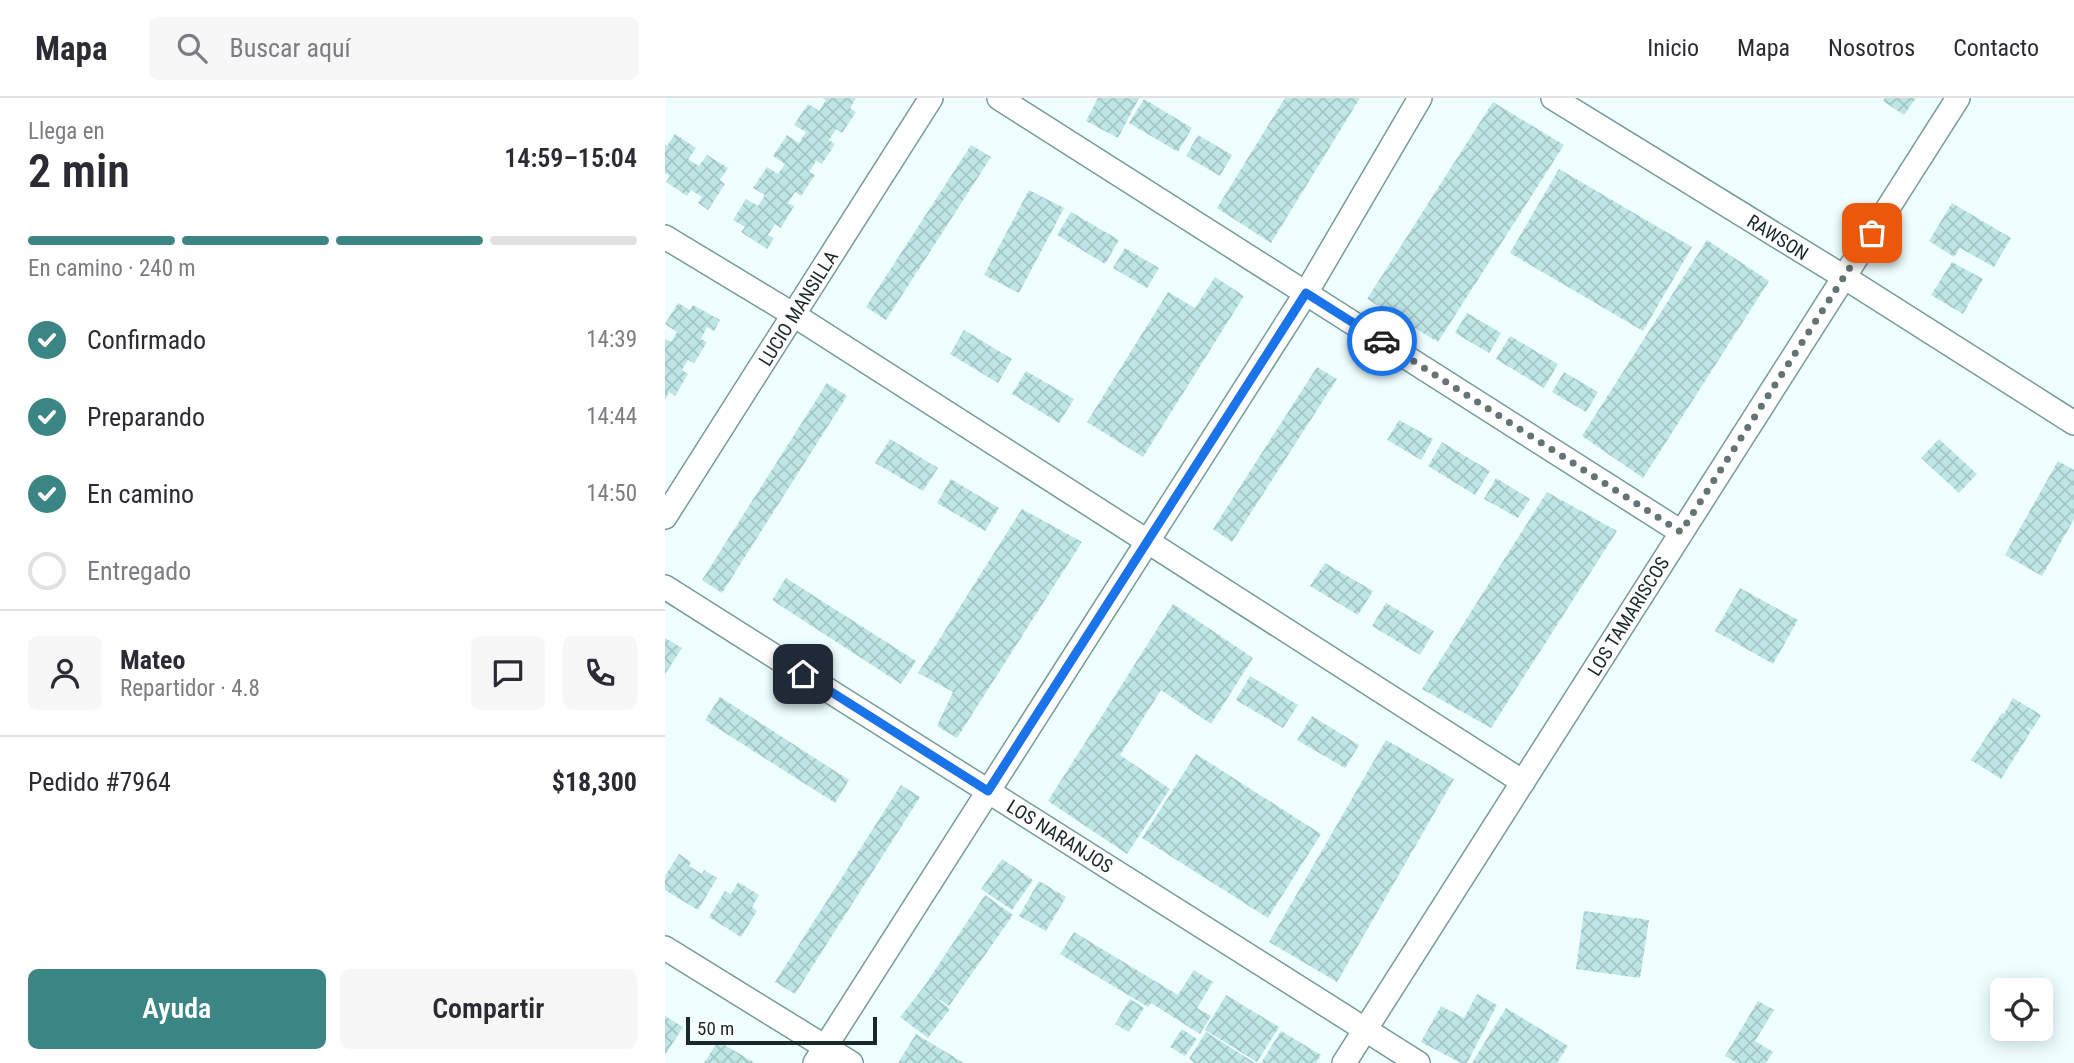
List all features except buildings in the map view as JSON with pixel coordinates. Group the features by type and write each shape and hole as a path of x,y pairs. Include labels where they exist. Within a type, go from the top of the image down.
{"street":[{"name":"LUCIO MANSILLA","path":"665,517 931,98"},
{"path":"999,98 1681,532"},
{"path":"820,1055 1306,293 1420,98"},
{"name":"RAWSON","path":"1553,98 2074,423"},
{"name":"LOS TAMARISCOS","path":"1344,1063 1958,98"},
{"path":"665,237 794,314 1523,782"},
{"name":"LOS NARANJOS","path":"665,587 1418,1063"},
{"path":"665,948 820,1055 851,1063"}],"way so far":[{"path":"1382,341 1681,532 1872,233"}],"route":[{"path":"803,674 988,791 1306,293 1382,341"}]}
